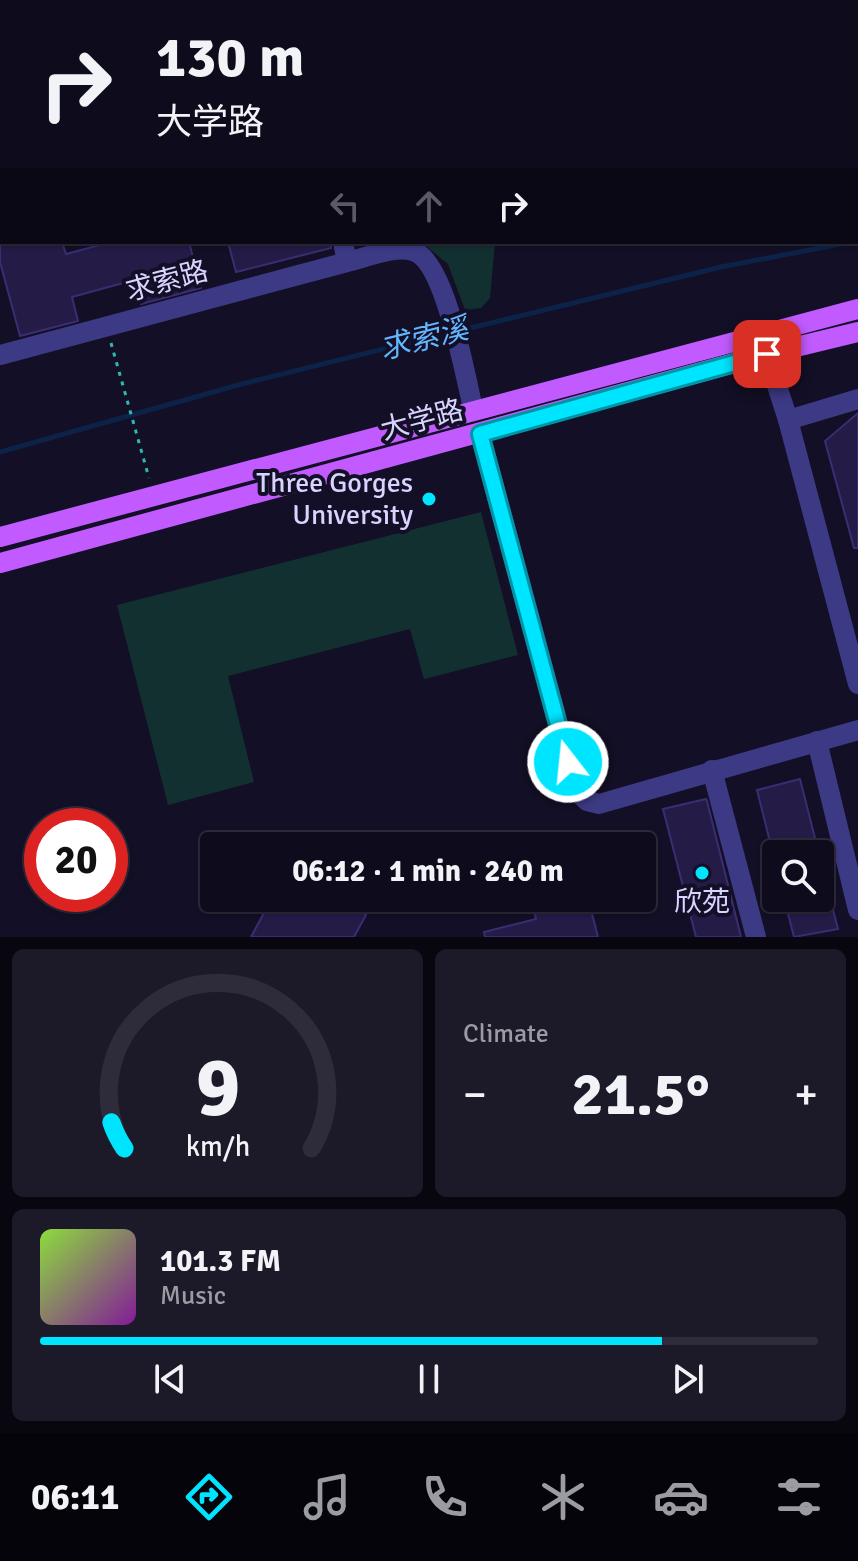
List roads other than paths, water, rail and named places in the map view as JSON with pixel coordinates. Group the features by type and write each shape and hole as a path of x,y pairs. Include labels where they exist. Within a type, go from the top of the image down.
{"main road":[{"name":"大学路","path":"0,537 858,309"},
{"name":"大学路","path":"0,563 767,354 858,332"}],"lane":[{"name":"求索路","path":"0,355 107,326 345,252 416,251 428,262 451,317 473,409"},
{"path":"767,354 788,420 858,684"},
{"path":"788,420 858,399"},
{"path":"480,434 576,790 587,801 599,804 858,730"},
{"path":"817,741 858,910"},
{"path":"712,770 756,937"}],"waterway":[{"name":"求索溪","path":"458,331 721,267 841,244"},
{"name":"求索溪","path":"0,452 238,385 448,333"}],"place":[{"name":"Three Gorges University","path":"429,499"},
{"name":"欣苑","path":"702,873"}]}
